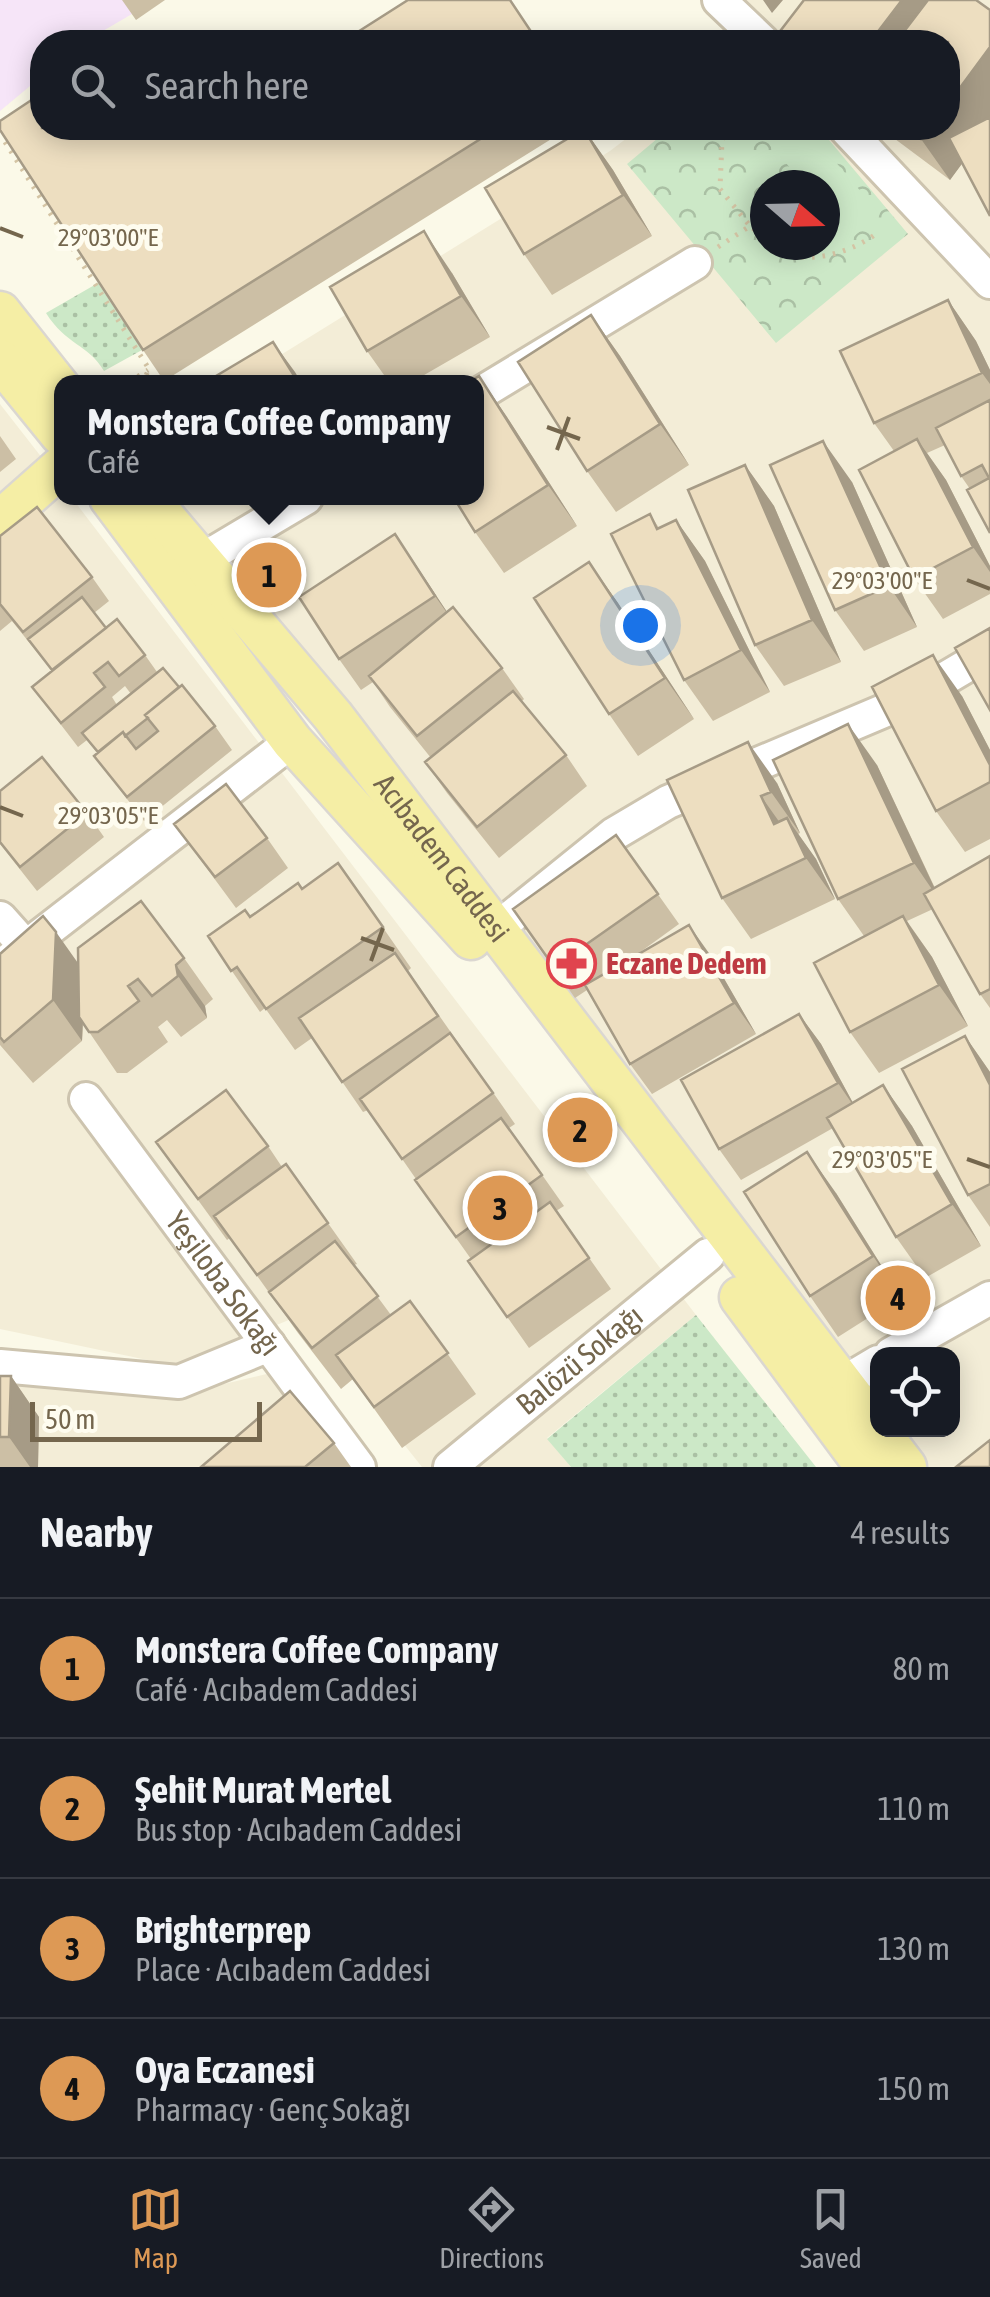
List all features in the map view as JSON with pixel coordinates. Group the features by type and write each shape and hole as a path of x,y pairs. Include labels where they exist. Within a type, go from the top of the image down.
{"main road":[{"path":"0,312 54,379"},
{"path":"0,360 54,424"},
{"path":"0,521 54,475"},
{"name":"Acıbadem Caddesi","path":"115,505 292,741 479,930 825,1387 866,1467"},
{"name":"Acıbadem Caddesi","path":"154,505 333,716 708,1256 825,1387 906,1467"}],"street":[{"path":"718,0 750,30"},
{"path":"856,140 990,282"},
{"path":"484,391 695,263"},
{"path":"200,562 294,505"},
{"path":"479,930 614,834 668,802 907,701 990,652"},
{"path":"0,918 12,956 292,741"},
{"name":"Yeşiloba Sokağı","path":"86,1099 359,1467"},
{"name":"Balözü Sokağı","path":"450,1467 708,1256"},
{"path":"903,1347 990,1298"},
{"path":"0,1366 179,1382 268,1346"},
{"path":"825,1387 870,1366"}],"path":[{"path":"695,263 750,226 720,190 722,140"},
{"path":"5,142 151,367"},
{"path":"840,253 855,251 877,232"},
{"path":"140,375 151,367"},
{"path":"147,375 151,367"}],"shaded area":[{"path":"0,0 156,0 105,30 30,30 30,86 0,111"},
{"path":"737,0 990,0 990,1467 904,1467 881,1437 960,1437 960,1347 870,1347 870,1423 168,505 484,505 484,375 248,375 624,140 960,140 960,30 766,30"},
{"path":"0,404 46,463 0,501"},
{"path":"54,496 54,505 77,505 696,1315 547,1438 571,1467 422,1467 301,1315 176,1366 0,1329 0,541"},
{"path":"0,1353 181,1394 292,1368 365,1467 0,1467"}],"green space":[{"path":"656,140 829,140 908,234 776,343 627,164"},
{"path":"766,140 816,140 826,151 804,170 792,170"},
{"path":"828,153 880,214 851,239 840,226 840,170 808,170"},
{"path":"98,283 142,350 104,371 46,313"},
{"path":"696,1315 816,1467 571,1467 547,1439"}],"building":[{"path":"408,0 510,0 530,30 361,30"},
{"path":"804,0 902,0 879,30 781,30"},
{"path":"928,0 976,0 990,10 990,47 960,88 960,30 905,30"},
{"path":"30,101 30,140 479,140 143,350 0,130 0,121"},
{"path":"990,117 990,216 950,140 960,140 960,132"},
{"path":"566,140 590,140 623,195 524,254 485,188"},
{"path":"424,231 461,296 367,351 330,287"},
{"path":"948,300 982,373 874,423 840,351"},
{"path":"591,315 660,424 587,471 518,362"},
{"path":"273,342 294,375 218,375"},
{"path":"484,384 548,485 475,532 458,505 484,505"},
{"path":"990,400 990,533 967,490 989,478 982,465 961,476 936,428"},
{"path":"917,439 973,547 914,578 859,470"},
{"path":"823,441 889,586 835,610 770,465"},
{"path":"745,465 812,620 755,645 688,490"},
{"path":"37,507 92,577 23,632 0,604 0,536"},
{"path":"650,514 657,529 676,520 741,650 684,680 611,534"},
{"path":"395,534 435,596 339,659 299,597"},
{"path":"589,562 665,678 609,714 534,598"},
{"path":"82,597 106,628 52,670 28,639"},
{"path":"453,607 502,668 417,736 369,676"},
{"path":"117,619 145,655 119,676 108,662 94,673 105,687 61,723 32,687"},
{"path":"990,628 990,710 955,648"},
{"path":"933,655 990,765 990,782 936,811 872,687"},
{"path":"163,668 179,687 145,715 148,718 98,752 82,733"},
{"path":"182,685 215,726 127,797 94,756 123,732 136,749 158,731 145,715"},
{"path":"513,691 566,755 477,827 425,762"},
{"path":"848,724 914,863 838,899 773,760"},
{"path":"748,742 771,792 761,796 774,824 787,818 806,858 722,898 667,780"},
{"path":"42,757 87,813 20,867 0,842 0,791"},
{"path":"226,784 267,838 215,877 174,824"},
{"path":"616,835 658,894 554,967 513,909"},
{"path":"990,856 990,989 980,994 924,894"},
{"path":"338,863 383,927 266,1009 237,967 231,971 208,936 245,910 250,917 298,883 302,889"},
{"path":"141,901 184,958 176,965 178,976 152,996 138,979 128,986 139,1001 98,1032 89,1032 79,1017 78,948"},
{"path":"43,916 56,932 53,1000 4,1042 0,1037 0,954"},
{"path":"903,916 939,985 850,1032 814,963"},
{"path":"689,925 734,1003 630,1064 585,985"},
{"path":"395,953 438,1016 342,1082 299,1018"},
{"path":"799,1014 838,1083 719,1149 681,1080"},
{"path":"450,1033 493,1093 402,1159 360,1099"},
{"path":"965,1036 990,1085 990,1184 968,1195 902,1069"},
{"path":"883,1085 952,1204 896,1237 827,1118"},
{"path":"226,1090 268,1146 198,1199 156,1142"},
{"path":"501,1118 542,1175 456,1237 415,1180"},
{"path":"807,1152 873,1256 810,1296 744,1192"},
{"path":"286,1164 328,1223 257,1275 214,1216"},
{"path":"550,1202 589,1258 507,1317 468,1261"},
{"path":"335,1241 378,1296 312,1348 269,1292"},
{"path":"410,1301 448,1353 374,1407 336,1355"},
{"path":"0,1376 11,1376 9,1437 0,1437"},
{"path":"290,1391 334,1443 305,1467 201,1467"},
{"path":"990,1440 990,1467 956,1467"}],"place":[{"name":"Monstera Coffee Company","path":"269,575"},
{"name":"Eczane Dedem","path":"571,964"},
{"name":"Şehit Murat Mertel","path":"580,1130"},
{"name":"Brighterprep","path":"500,1208"},
{"name":"Oya Eczanesi","path":"898,1298"}]}
